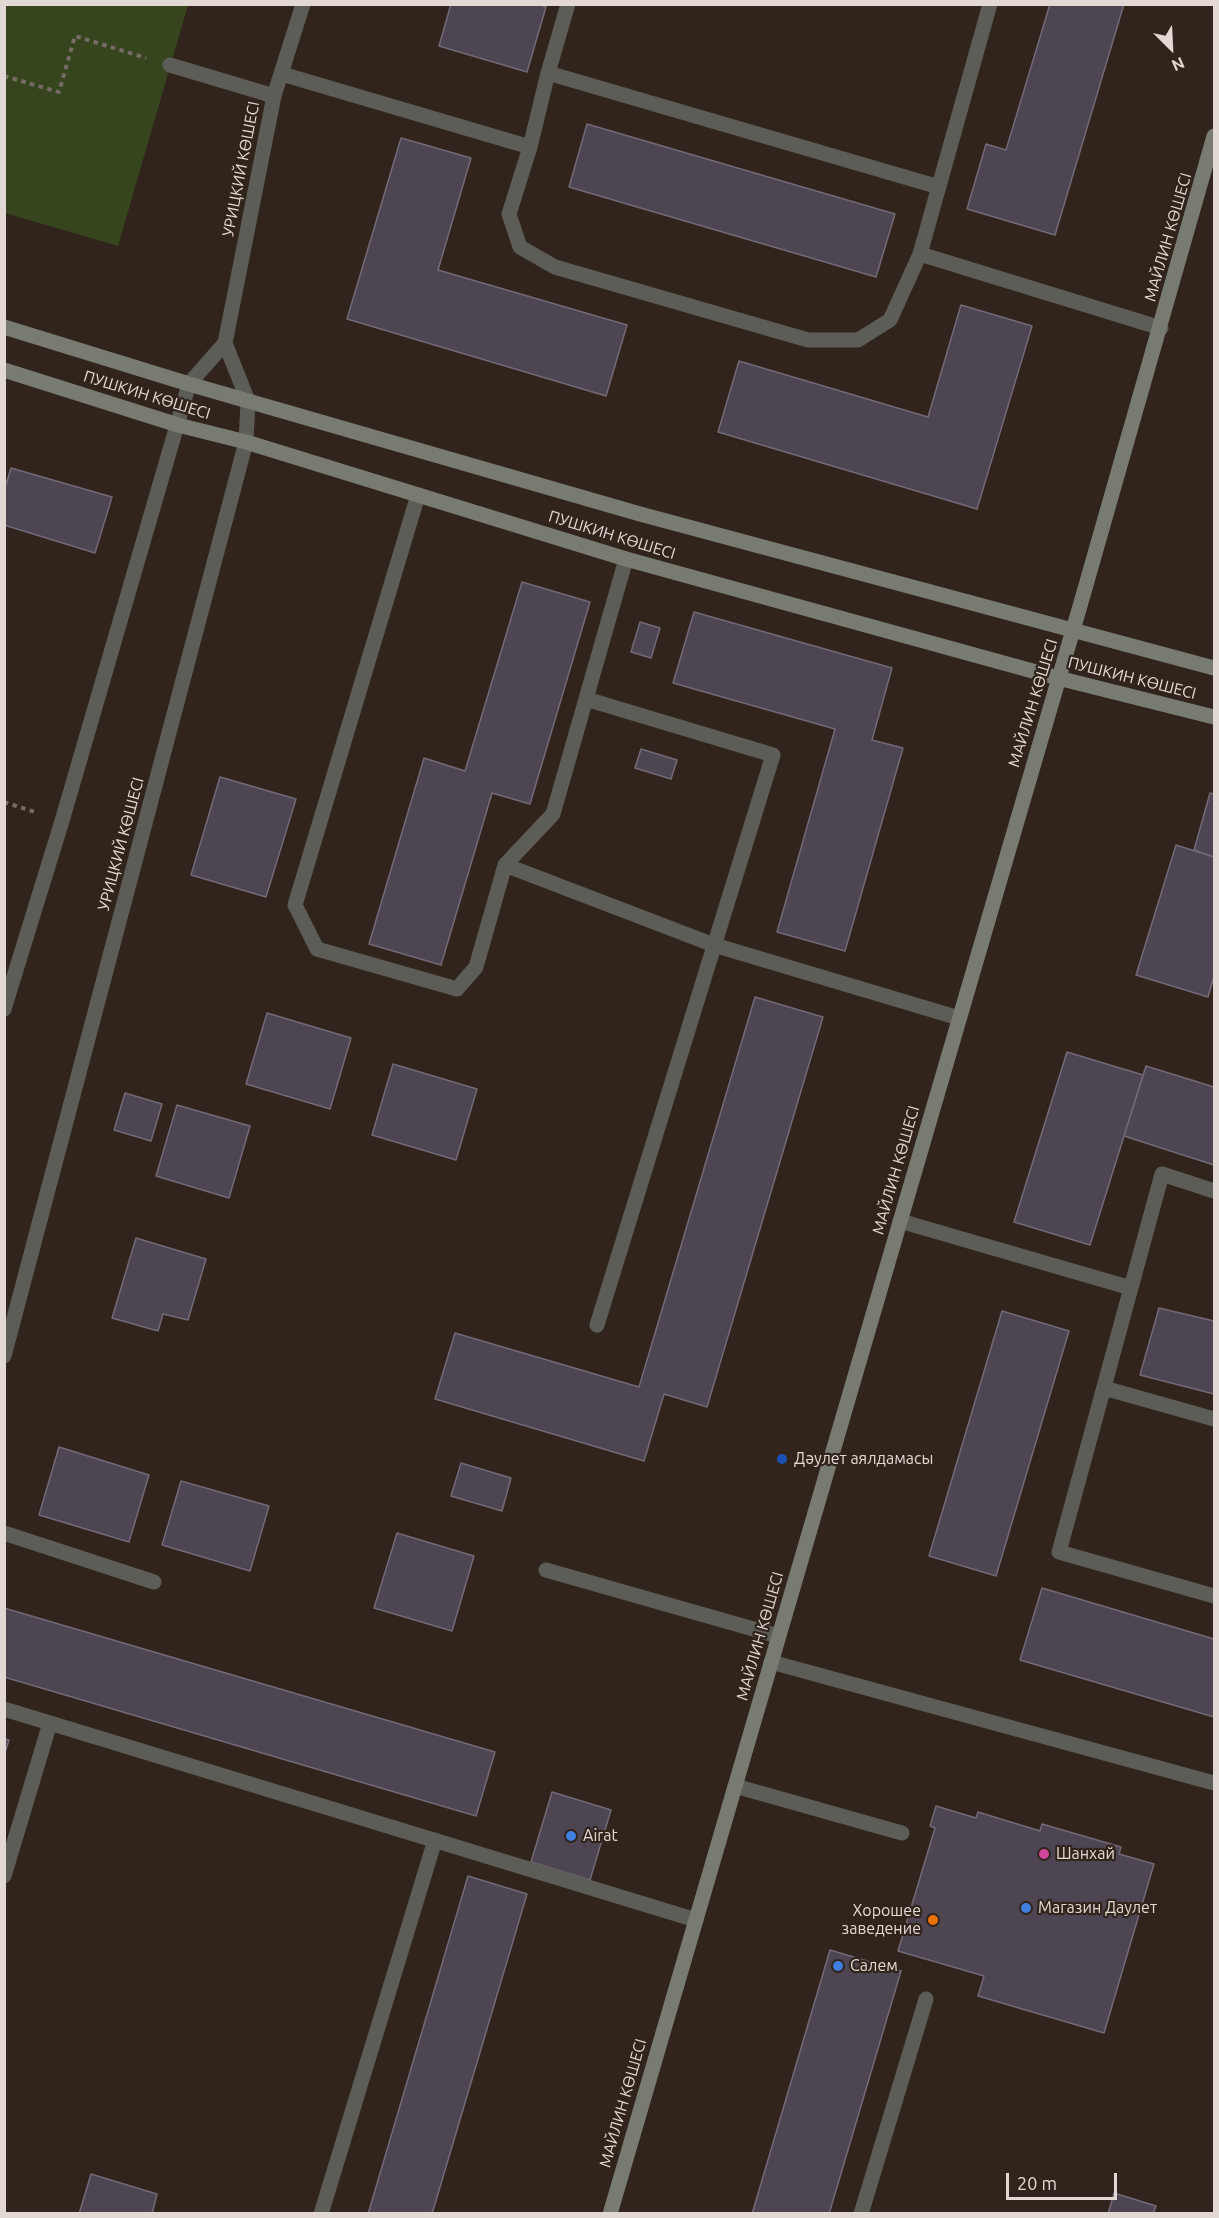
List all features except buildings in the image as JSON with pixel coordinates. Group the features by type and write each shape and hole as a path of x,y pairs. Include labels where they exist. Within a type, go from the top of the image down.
{"street":[{"name":"УРИЦКИЙ КӨШЕСІ","path":"4,1356 246,442 248,401 225,343 274,96 303,4"},
{"path":"568,4 530,147 509,214 520,247 555,267 808,340 858,340 890,320 920,254 990,4"},
{"path":"170,65 274,96"},
{"path":"548,73 939,187"},
{"path":"282,74 530,147"},
{"name":"МАЙЛИН КӨШЕСІ","path":"610,2214 1074,629 1215,136"},
{"path":"920,254 1161,328"},
{"name":"ПУШКИН КӨШЕСІ","path":"4,327 189,384 640,514 1215,668"},
{"path":"4,1009 62,821 189,384 225,343"},
{"name":"ПУШКИН КӨШЕСІ","path":"4,370 178,425 246,442 626,559 1058,678 1215,717"},
{"path":"418,495 295,905 317,949 457,989 476,967 505,865 553,814 626,559"},
{"path":"586,699 772,756 597,1325"},
{"path":"505,865 714,945 959,1018"},
{"path":"1215,1191 1162,1174 1059,1552 1215,1596"},
{"path":"900,1221 1131,1288"},
{"path":"1104,1388 1215,1419"},
{"path":"4,1533 154,1582"},
{"path":"546,1570 778,1636"},
{"path":"771,1662 1215,1783"},
{"path":"4,1709 696,1920"},
{"path":"4,1876 50,1723"},
{"path":"735,1786 902,1833"},
{"path":"321,2214 435,1840"},
{"path":"861,2214 926,1999"}],"path":[{"path":"4,76 59,92 75,36 170,65"},
{"path":"4,802 62,821"}],"green space":[{"path":"4,5 188,5 118,246 5,213"}],"place":[{"name":"Дәулет аялдамасы","path":"782,1459"},
{"name":"Airat","path":"571,1836"},
{"name":"Шанхай","path":"1044,1854"},
{"name":"Магазин Даулет","path":"1026,1908"},
{"name":"Хорошее заведение","path":"933,1920"},
{"name":"Салем","path":"838,1966"}]}
